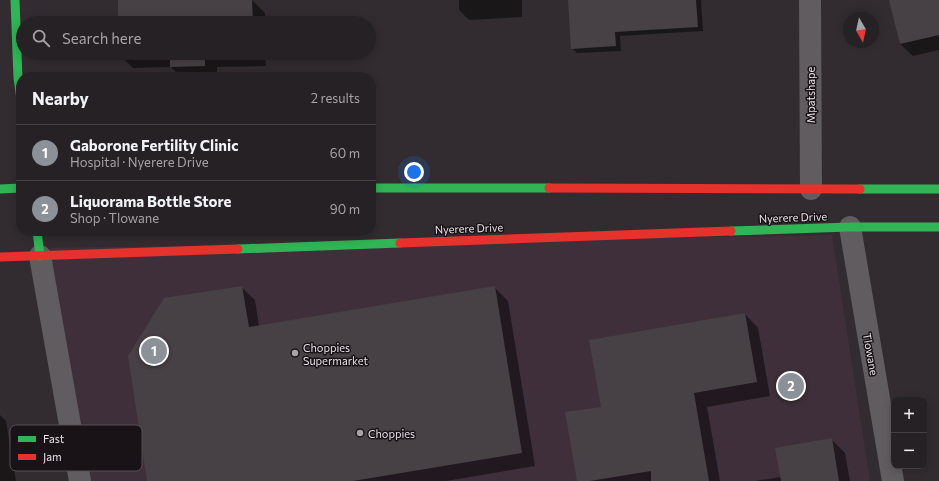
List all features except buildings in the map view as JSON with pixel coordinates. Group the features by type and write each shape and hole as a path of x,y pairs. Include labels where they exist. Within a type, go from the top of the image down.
{"main road":[{"path":"15,0 16,26"},
{"path":"17,60 18,72"},
{"path":"0,189 16,188"},
{"path":"376,188 939,189"},
{"name":"Nyerere Drive","path":"0,257 850,227 939,227"},
{"path":"38,236 40,256"}],"street":[{"name":"Mpatshape","path":"810,0 811,189"},
{"name":"Tlowane","path":"850,227 892,481"},
{"path":"40,256 70,425"},
{"path":"78,471 80,481"}],"shaded area":[{"path":"832,235 870,481 78,481 77,471 142,471 142,425 71,425 49,248"}],"traffic: fast":[{"path":"15,0 16,26"},
{"path":"17,60 18,72"},
{"path":"0,189 16,188"},
{"path":"376,188 549,188"},
{"path":"860,189 939,189"},
{"path":"731,231 850,227 939,227"},
{"path":"38,236 40,256"},
{"path":"238,249 400,243"}],"traffic: jam":[{"path":"549,188 860,189"},
{"path":"400,243 731,231"},
{"path":"0,257 238,249"}],"place":[{"name":"Gaborone Fertility Clinic","path":"154,351"},
{"name":"Choppies Supermarket","path":"295,353"},
{"name":"Liquorama Bottle Store","path":"791,386"},
{"name":"Choppies","path":"360,433"}]}
